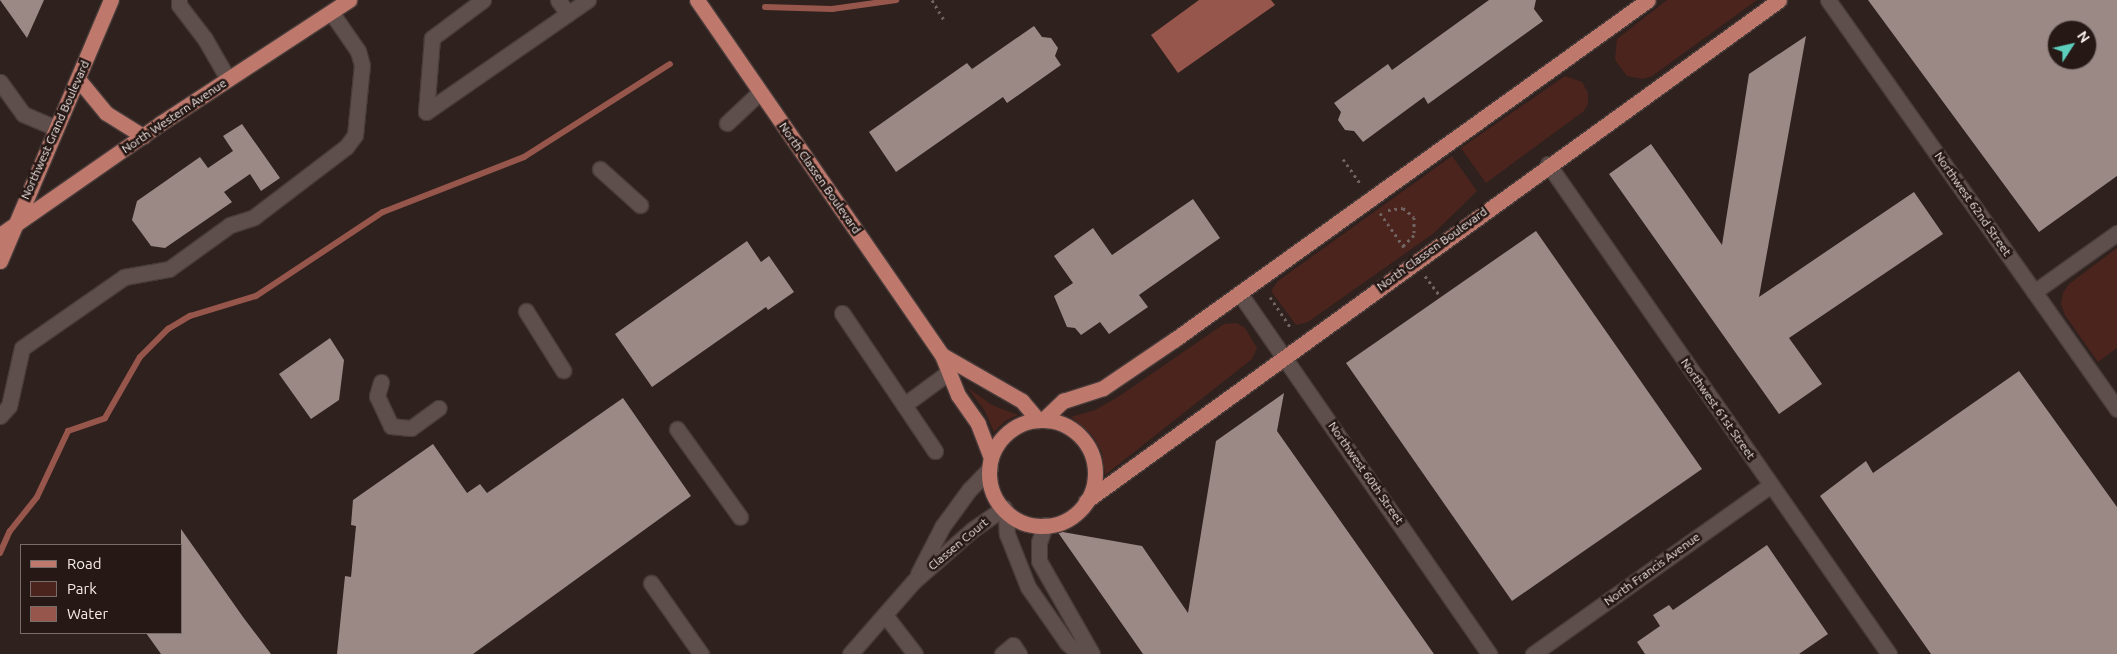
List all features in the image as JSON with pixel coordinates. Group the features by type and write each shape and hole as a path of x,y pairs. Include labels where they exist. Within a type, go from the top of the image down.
{"main road":[{"name":"Northwest Grand Boulevard","path":"0,261 111,0"},
{"name":"North Classen Boulevard","path":"697,0 942,355 958,395 978,424 991,463 991,487 1005,509 1024,522 1045,525 1069,518 1086,501 1548,164 1779,0"},
{"path":"991,463 1006,434 1016,426 1041,420 1063,401 1103,388 1240,294 1648,0"},
{"name":"North Western Avenue","path":"0,235 143,136 339,5"},
{"path":"78,78 106,113 143,136"},
{"name":"North Classen Boulevard","path":"942,355 1022,401 1041,420 1070,428 1088,448 1095,475 1086,501"}],"street":[{"path":"180,0 179,5 205,39 228,79"},
{"path":"483,0 432,38 426,112 588,0"},
{"path":"558,0 568,14"},
{"name":"Northwest 62nd Street","path":"1828,0 2117,409"},
{"path":"0,416 9,406 22,348 124,277 169,268 230,225 254,217 346,147 355,135 362,65 339,5"},
{"path":"0,82 22,114 56,128"},
{"path":"727,123 760,92"},
{"name":"Northwest 61st Street","path":"1548,164 1889,654"},
{"path":"600,169 640,205"},
{"path":"2034,292 2117,233"},
{"name":"Northwest 60th Street","path":"1240,294 1490,654"},
{"path":"526,311 563,370"},
{"path":"842,313 935,451"},
{"path":"904,405 949,372"},
{"path":"381,382 377,396 391,426 411,428 439,408"},
{"path":"678,429 740,517"},
{"name":"Classen Court","path":"914,581 942,527 991,463"},
{"name":"North Francis Avenue","path":"1533,654 1771,485"},
{"path":"1005,509 1007,534 1028,587 1067,643 1080,654"},
{"name":"Classen Court","path":"850,654 914,581 972,530 1005,509"},
{"path":"1045,525 1039,542 1039,561 1092,654"},
{"path":"651,583 701,654"},
{"path":"885,615 915,654"},
{"path":"1002,654 1013,645 1019,654"}],"path":[{"path":"932,0 944,20"},
{"path":"1343,159 1359,183"},
{"path":"1394,207 1408,210 1416,222 1412,238 1403,246 1381,215 1394,207"},
{"path":"1270,297 1291,328"}],"green space":[{"path":"1667,0 1757,0 1652,76 1643,79 1627,76 1615,60 1617,39"},
{"path":"1565,76 1582,82 1588,93 1588,104 1584,111 1486,183 1461,148"},
{"path":"1452,156 1477,191 1434,233 1308,322 1296,325 1271,291 1278,281"},
{"path":"2117,248 2117,348 2098,362 2065,315 2061,304 2063,293 2069,284"},
{"path":"1237,323 1245,328 1257,348 1252,359 1105,475 1102,453 1093,436 1071,417 1095,410 1118,397 1224,324"},
{"path":"968,388 992,405 1018,415 1005,421 994,432 985,411"}],"water":[{"path":"1199,0 1271,0 1275,5 1178,73 1151,35"}],"building":[{"path":"0,0 44,0 27,38"},
{"path":"1489,0 1536,0 1534,9 1543,21 1428,104 1424,97 1363,142 1354,131 1345,130 1338,120 1341,112 1334,103 1388,64 1392,70"},
{"path":"1868,0 2117,0 2117,176 2039,232"},
{"path":"1034,26 1042,37 1051,38 1058,48 1055,56 1061,65 1007,103 1003,97 896,172 869,132 967,63 972,69"},
{"path":"1806,36 1759,297 1914,192 1943,234 1789,338 1822,384 1779,414 1609,174 1651,144 1722,245 1749,74"},
{"path":"242,124 280,178 261,191 250,174 224,192 232,202 165,248 151,246 132,220 137,201 200,157 208,168 233,151 223,136"},
{"path":"1193,199 1220,238 1139,295 1148,307 1109,334 1100,322 1081,335 1075,328 1067,327 1054,296 1073,283 1054,256 1093,228 1112,255"},
{"path":"1536,231 1702,469 1512,601 1346,363"},
{"path":"747,241 761,262 769,256 794,292 768,310 766,307 652,387 615,334"},
{"path":"330,338 344,360 339,400 311,419 279,374"},
{"path":"2019,371 2117,507 2117,654 1931,654 1820,496 1866,461 1873,473"},
{"path":"1284,393 1277,431 1434,654 1143,654 1057,531 1142,546 1188,613 1216,441"},
{"path":"623,398 691,496 473,654 337,654 345,576 351,577 356,526 351,525 353,500 433,444 467,493 480,484 487,493"},
{"path":"181,529 271,654 161,654 147,634 182,634"},
{"path":"1767,545 1828,634 1799,654 1645,654 1637,642 1660,626 1653,615 1669,605 1673,610"}],"waterway":[{"path":"765,7 832,9 896,0"},
{"path":"0,553 10,531 37,497 68,431 105,418 140,357 168,329 190,316 256,296 383,212 524,157 670,64"}]}
